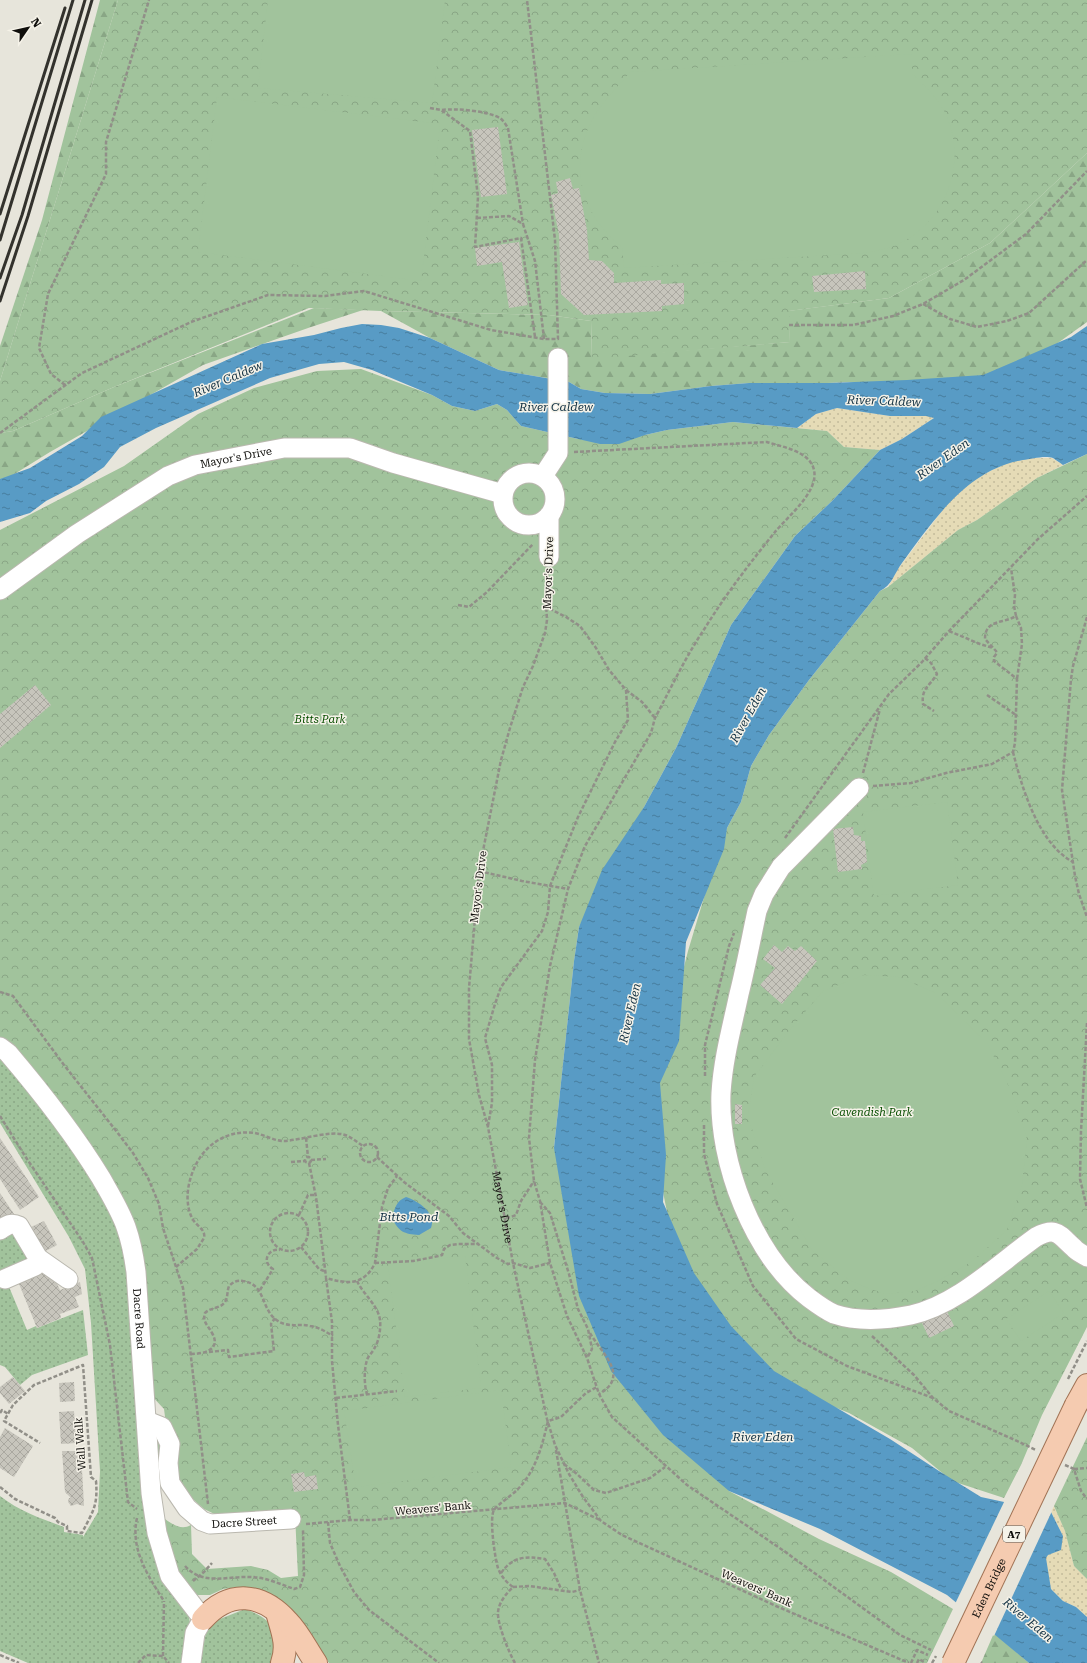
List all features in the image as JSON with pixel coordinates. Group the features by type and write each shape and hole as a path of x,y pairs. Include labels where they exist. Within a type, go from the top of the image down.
{"main road":[{"name":"Eden Bridge","path":"953,1663 1076,1405 1077,1384"},
{"path":"203,1619 218,1605 228,1600 240,1598 253,1599 261,1602 269,1606 288,1622 316,1663"},
{"path":"277,1613 286,1642 285,1655 282,1663"}],"street":[{"path":"503,494 508,483 518,475 530,473 543,476 558,446 558,358"},
{"name":"Mayor's Drive","path":"0,590 77,534 168,476 195,465 284,448 350,448 393,463 503,494 503,502 510,517 521,524 542,520 555,504 554,490 550,482 543,476"},
{"name":"Mayor's Drive","path":"542,520 549,557"},
{"path":"859,788 781,867 764,894 757,911 728,1039 721,1093 725,1144 740,1196 754,1229 768,1255 782,1274 799,1290 821,1307 834,1314 855,1319 873,1319 912,1315 948,1301 970,1287 1031,1240 1045,1232 1053,1231 1059,1233 1075,1250 1087,1257"},
{"name":"Dacre Road","path":"0,1047 8,1053 58,1114 115,1202 126,1226 133,1251 136,1272 151,1493 157,1533 170,1576 203,1619"},
{"path":"0,1230 14,1223 19,1226 38,1258 68,1279"},
{"path":"5,1279 35,1266 38,1262 38,1258"},
{"name":"Dacre Street","path":"147,1421 162,1427 170,1444 168,1463 170,1483 187,1508 202,1521 210,1524 297,1522"},
{"path":"191,1663 194,1637 198,1626 203,1619"}],"path":[{"path":"65,385 51,374 39,348 48,294 106,174 106,142 149,0"},
{"path":"0,433 82,373 191,322 268,295 325,296 364,291 491,330 544,339 558,339 555,240 527,0"},
{"path":"430,108 487,114 502,119 508,128 523,224 535,261 544,339"},
{"path":"441,110 470,131 478,197 475,246 521,238 535,337"},
{"path":"789,325 853,325 893,316 923,304 964,280 1026,234 1087,171"},
{"path":"477,218 509,216 523,224"},
{"path":"923,304 950,319 977,327 1007,321 1029,313 1087,260"},
{"path":"558,446 766,442 789,449 803,456 814,470 814,478 808,496 783,523 734,584 704,629 655,718 651,733 584,846 568,889 550,966 535,1060 529,1138 534,1181 540,1201 550,1263 567,1316 587,1358 599,1394 612,1417 633,1437 646,1446 665,1467 687,1485 784,1551 900,1635 931,1650"},
{"path":"784,840 889,694 1038,539 1087,496"},
{"path":"458,604 470,607 487,592 536,542 542,520"},
{"name":"Mayor's Drive","path":"513,1263 506,1218 488,1127 479,1095 469,1039 469,988 479,871 501,760 523,687 534,666 545,633 547,620 546,607 549,557"},
{"path":"1010,568 1015,595 1014,606 1021,628 1022,644 1017,679 1015,743 1013,752 1025,795 1047,838 1063,856 1074,862"},
{"path":"546,607 580,626 609,670 626,690 642,702 655,718"},
{"path":"1016,616 1009,620 998,622 989,626 985,631 985,638 997,654 994,661 1017,679"},
{"path":"1087,618 1072,672 1062,790 1079,894 1087,917"},
{"path":"949,631 980,644 994,648"},
{"path":"925,658 932,663 937,674 924,689 922,704 934,711"},
{"path":"488,1127 492,1103 492,1064 485,1038 501,988 542,931 548,912 550,886 578,817 615,742 628,720 626,690"},
{"path":"987,695 1016,716"},
{"path":"880,706 859,788 911,783 946,773 992,764 1013,752"},
{"path":"479,871 568,889"},
{"path":"705,1076 705,1045 729,946 735,932"},
{"path":"1087,1023 1080,1179 1087,1208"},
{"path":"0,1116 25,1156 84,1242 92,1258 110,1345 128,1502 139,1510"},
{"path":"704,1123 704,1154 717,1204 753,1286 796,1339 847,1366 933,1398"},
{"path":"176,1267 197,1250 204,1238 203,1231 193,1220 187,1196 193,1170 211,1144 228,1135 240,1132 254,1133 284,1141 343,1134 363,1146"},
{"path":"306,1138 308,1157 311,1160 326,1159"},
{"path":"377,1157 370,1162 364,1160 360,1153 363,1146 369,1144 375,1146 377,1157 397,1176 445,1212 464,1233 497,1258 508,1264 513,1263 530,1268 540,1267 550,1263"},
{"path":"305,1161 308,1157"},
{"path":"311,1160 309,1163 316,1195 333,1336 332,1361 350,1520"},
{"path":"291,1162 305,1161 309,1163"},
{"path":"326,1278 338,1281 353,1282 362,1279 369,1273 375,1263 382,1207 388,1188 397,1176"},
{"path":"506,1218 516,1215 521,1201 534,1181"},
{"path":"299,1216 306,1198 308,1196 316,1195"},
{"path":"540,1201 550,1213 578,1309 596,1344 605,1353 613,1370 614,1378 610,1387 599,1394"},
{"path":"285,1213 292,1213 299,1216 307,1224 309,1230 306,1242 301,1247 291,1252 281,1249 275,1244 271,1239 270,1233 274,1220 285,1213"},
{"path":"375,1263 413,1261 442,1255 444,1249 450,1245 479,1244"},
{"path":"301,1247 319,1269 324,1271"},
{"path":"260,1290 273,1269 266,1261 268,1254 273,1250 281,1249"},
{"name":"Weavers' Bank","path":"513,1263 548,1421 555,1445 583,1497 602,1521"},
{"path":"356,1281 361,1290 372,1303 380,1320 380,1328 376,1346 367,1360 365,1378 365,1389 367,1394"},
{"path":"207,1352 213,1347 214,1338 204,1321 205,1313 211,1308 221,1306 223,1304 227,1297 228,1288 235,1282 248,1282 260,1290 268,1309 274,1318 279,1322 294,1326 313,1326 333,1336"},
{"path":"191,1354 228,1350 229,1357 274,1350 271,1324 274,1318"},
{"path":"855,1319 914,1375 933,1398 949,1411 1016,1440 1038,1452"},
{"path":"587,1358 592,1349 588,1329"},
{"path":"1077,1384 1087,1341"},
{"name":"Wall Walk","path":"0,1487 15,1499 56,1518 58,1522 67,1526 67,1530 82,1533 95,1506 97,1497 96,1480 91,1477 83,1365 34,1385 13,1405 4,1421 40,1443"},
{"path":"512,1588 501,1574 496,1558 492,1520 494,1511 518,1490 530,1473 540,1455 548,1421 561,1417 586,1393 597,1387"},
{"path":"336,1398 397,1391"},
{"path":"0,1413 2,1410 8,1414"},
{"path":"555,1445 580,1590 600,1663"},
{"path":"1060,1462 1074,1469 1087,1468"},
{"path":"564,1464 594,1490 606,1493 650,1478 665,1467"},
{"path":"1074,1469 1081,1491 1087,1500"},
{"name":"Weavers' Bank","path":"297,1522 372,1520 494,1511 565,1503 602,1521 622,1535 910,1663"},
{"path":"182,1562 186,1568 198,1577 210,1579 250,1576 272,1581 294,1589 300,1586 304,1575 297,1522"},
{"path":"328,1522 330,1543 354,1592 369,1610 439,1663"},
{"path":"501,1574 508,1566 518,1559 528,1557 544,1560 554,1573 561,1589"},
{"path":"514,1663 502,1632 498,1612 502,1599 512,1588 529,1586 561,1589 572,1592 580,1590"},
{"path":"910,1663 917,1650 928,1655"},
{"path":"0,1655 20,1663"},
{"path":"138,1663 146,1655 163,1656 169,1663"},
{"path":"917,1663 919,1659 924,1662 923,1663"}],"green space":[{"path":"100,0 118,0 0,381 0,346 42,220"},
{"path":"118,0 1087,0 1087,153 990,243 889,298 789,311 790,342 592,359 591,321 549,315 309,308 114,387 13,431 0,433 0,381"},
{"path":"268,0 445,0 432,103 258,88"},
{"path":"912,54 912,74 933,95 943,109 950,126 954,145 954,163 951,182 944,199 934,215 922,229 896,245 863,253 624,268 622,247 597,221 583,190 580,174 584,140 591,122 604,102 630,72"},
{"path":"217,97 440,124 421,281 198,252"},
{"path":"1087,153 1087,322 1037,358 958,391 849,382 749,383 711,386 650,394 605,393 581,389 569,382 499,370 430,338 381,311 549,315 591,321 592,358 790,342 788,311 889,298 990,243"},
{"path":"314,308 363,310 203,365 50,452 0,483 0,433 13,431 114,387"},
{"name":"Bitts Park","path":"361,369 432,395 452,406 475,411 497,404 507,410 521,426 578,439 645,435 667,430 733,422 827,431 844,447 880,450 832,501 795,536 731,625 676,748 579,927 554,1148 729,1491 819,1539 891,1572 953,1609 927,1663 329,1663 311,1633 278,1600 261,1590 239,1587 223,1589 210,1595 193,1595 180,1580 159,1515 170,1523 178,1526 187,1527 191,1525 192,1554 207,1569 251,1566 268,1570 281,1578 298,1576 295,1515 225,1519 204,1509 159,1469 151,1441 167,1432 164,1409 149,1393 135,1236 0,1039 0,530 124,466 198,414 254,388 317,371"},
{"name":"Cavendish Park","path":"1087,454 1087,1327 1042,1415 1021,1465 1004,1498 952,1481 912,1448 849,1413 817,1400 781,1379 695,1292 672,1237 656,1157 656,1098 672,1014 688,951 714,864 727,828 741,802 751,766 769,735 809,680 880,591 888,587 958,530 977,520 1037,478"},
{"path":"947,802 958,885 874,896 863,812"},
{"path":"864,975 898,977 936,993 987,1043 1011,1091 1027,1139 1022,1184 1007,1230 971,1262 936,1282 915,1291 886,1294 868,1288 849,1280 812,1250 766,1171 748,1117 754,1077 788,1032 823,991"},
{"path":"0,1054 57,1121 107,1199 127,1253 146,1470 187,1607 190,1623 188,1663 28,1663 0,1651 0,1496 39,1518 64,1527 64,1532 83,1535 83,1537 98,1512 100,1471 91,1323 85,1269 69,1237 0,1123"},
{"path":"12,1228 31,1261 7,1282 27,1330 36,1326 37,1328 83,1310 88,1355 32,1375 20,1385 5,1367 0,1365 0,1236"},
{"path":"465,1256 481,1388 405,1397 388,1264"},
{"path":"1049,1291 1064,1313 1021,1341 1006,1319"},
{"path":"501,1390 511,1467 356,1487 344,1411"},
{"path":"1087,1437 1087,1579 1074,1566 1065,1531 1054,1506"},
{"path":"245,1609 256,1613 269,1623 274,1635 276,1663 197,1663 202,1651 206,1633 215,1621"},
{"path":"994,1633 1029,1663 981,1663"}],"sand":[{"path":"837,408 890,416 926,416 934,418 902,439 880,450 844,447 827,431 797,428 816,414"},
{"path":"1035,458 1052,458 1063,465 1037,478 977,520 958,530 888,587 898,569 948,503 974,479 1009,462"},
{"path":"1054,1506 1065,1531 1074,1566 1087,1579 1087,1617 1076,1607 1063,1601 1051,1589 1045,1558 1063,1536 1051,1512"}],"water":[{"name":"River Eden","path":"362,324 399,328 430,338 499,370 569,382 581,389 605,393 650,394 711,386 749,383 828,383 983,375 1071,337 1087,326 1087,454 1063,465 1053,458 1046,457 1023,460 1003,465 968,485 939,514 902,563 887,586 880,591 809,680 769,735 751,766 741,802 727,828 724,849 686,942 679,1041 660,1083 666,1155 663,1202 694,1273 731,1326 774,1371 890,1439 981,1497 1051,1512 1063,1536 1061,1550 1048,1555 1046,1558 1051,1589 1063,1601 1076,1607 1087,1617 1087,1663 1029,1663 947,1595 820,1529 729,1491 663,1435 611,1371 579,1296 554,1148 579,927 602,870 644,807 676,748 731,625 795,536 832,501 880,450 902,439 934,418 926,416 890,416 837,408 816,414 797,428 733,422 667,430 645,435 619,444 600,444 521,426 507,410 497,404 475,411 452,406 432,395 372,370 344,362 319,364 270,378 156,428 120,447 104,467 79,484 46,501 30,513 0,522 0,479 30,468 82,436 101,417 262,344 314,335"},
{"name":"Bitts Pond","path":"406,1197 416,1201 425,1208 431,1217 431,1228 419,1235 409,1234 402,1231 392,1218 398,1203"}],"pier":[{"path":"1005,1500 1052,1511 994,1636 955,1604"}],"building":[{"path":"498,127 507,194 481,197 472,130"},
{"path":"570,178 573,189 579,188 587,230 589,260 602,261 614,273 614,283 661,280 661,284 684,283 684,304 662,306 662,311 584,315 561,294 559,235 551,195 558,193 556,182"},
{"path":"519,242 528,305 509,308 502,262 477,266 475,248"},
{"path":"865,271 866,289 814,292 812,276"},
{"path":"35,685 51,705 0,748 0,714"},
{"path":"853,827 854,835 861,836 861,841 865,841 867,862 861,865 862,869 838,872 833,829"},
{"path":"774,945 782,952 788,946 795,951 801,946 817,961 782,1004 760,985 775,968 763,959"},
{"path":"735,1104 742,1105 742,1124 735,1124"},
{"path":"0,1138 39,1197 20,1210 0,1179"},
{"path":"0,1193 14,1214 0,1224"},
{"path":"44,1221 57,1245 44,1252 31,1227"},
{"path":"42,1270 43,1273 51,1270 60,1290 80,1282 82,1294 75,1297 79,1307 60,1314 61,1318 37,1328 17,1279"},
{"path":"947,1311 954,1326 929,1338 922,1323"},
{"path":"13,1377 25,1391 9,1404 0,1393 0,1387"},
{"path":"74,1382 75,1401 60,1402 59,1383"},
{"path":"74,1411 76,1443 61,1444 59,1412"},
{"path":"5,1428 33,1446 14,1477 0,1468 0,1437"},
{"path":"62,1451 81,1451 84,1506 77,1504 71,1506 68,1502 69,1498 71,1498 65,1492"},
{"path":"304,1472 305,1477 316,1475 318,1489 294,1492 291,1474"}],"railway":[{"path":"0,240 73,0"},
{"path":"0,278 22,215 85,0"},
{"path":"0,301 28,216 92,0"},
{"path":"0,214 65,8"}],"water label":[{"name":"River Caldew","path":"228,379"},
{"name":"River Caldew","path":"884,401"},
{"name":"River Caldew","path":"556,407"}]}
